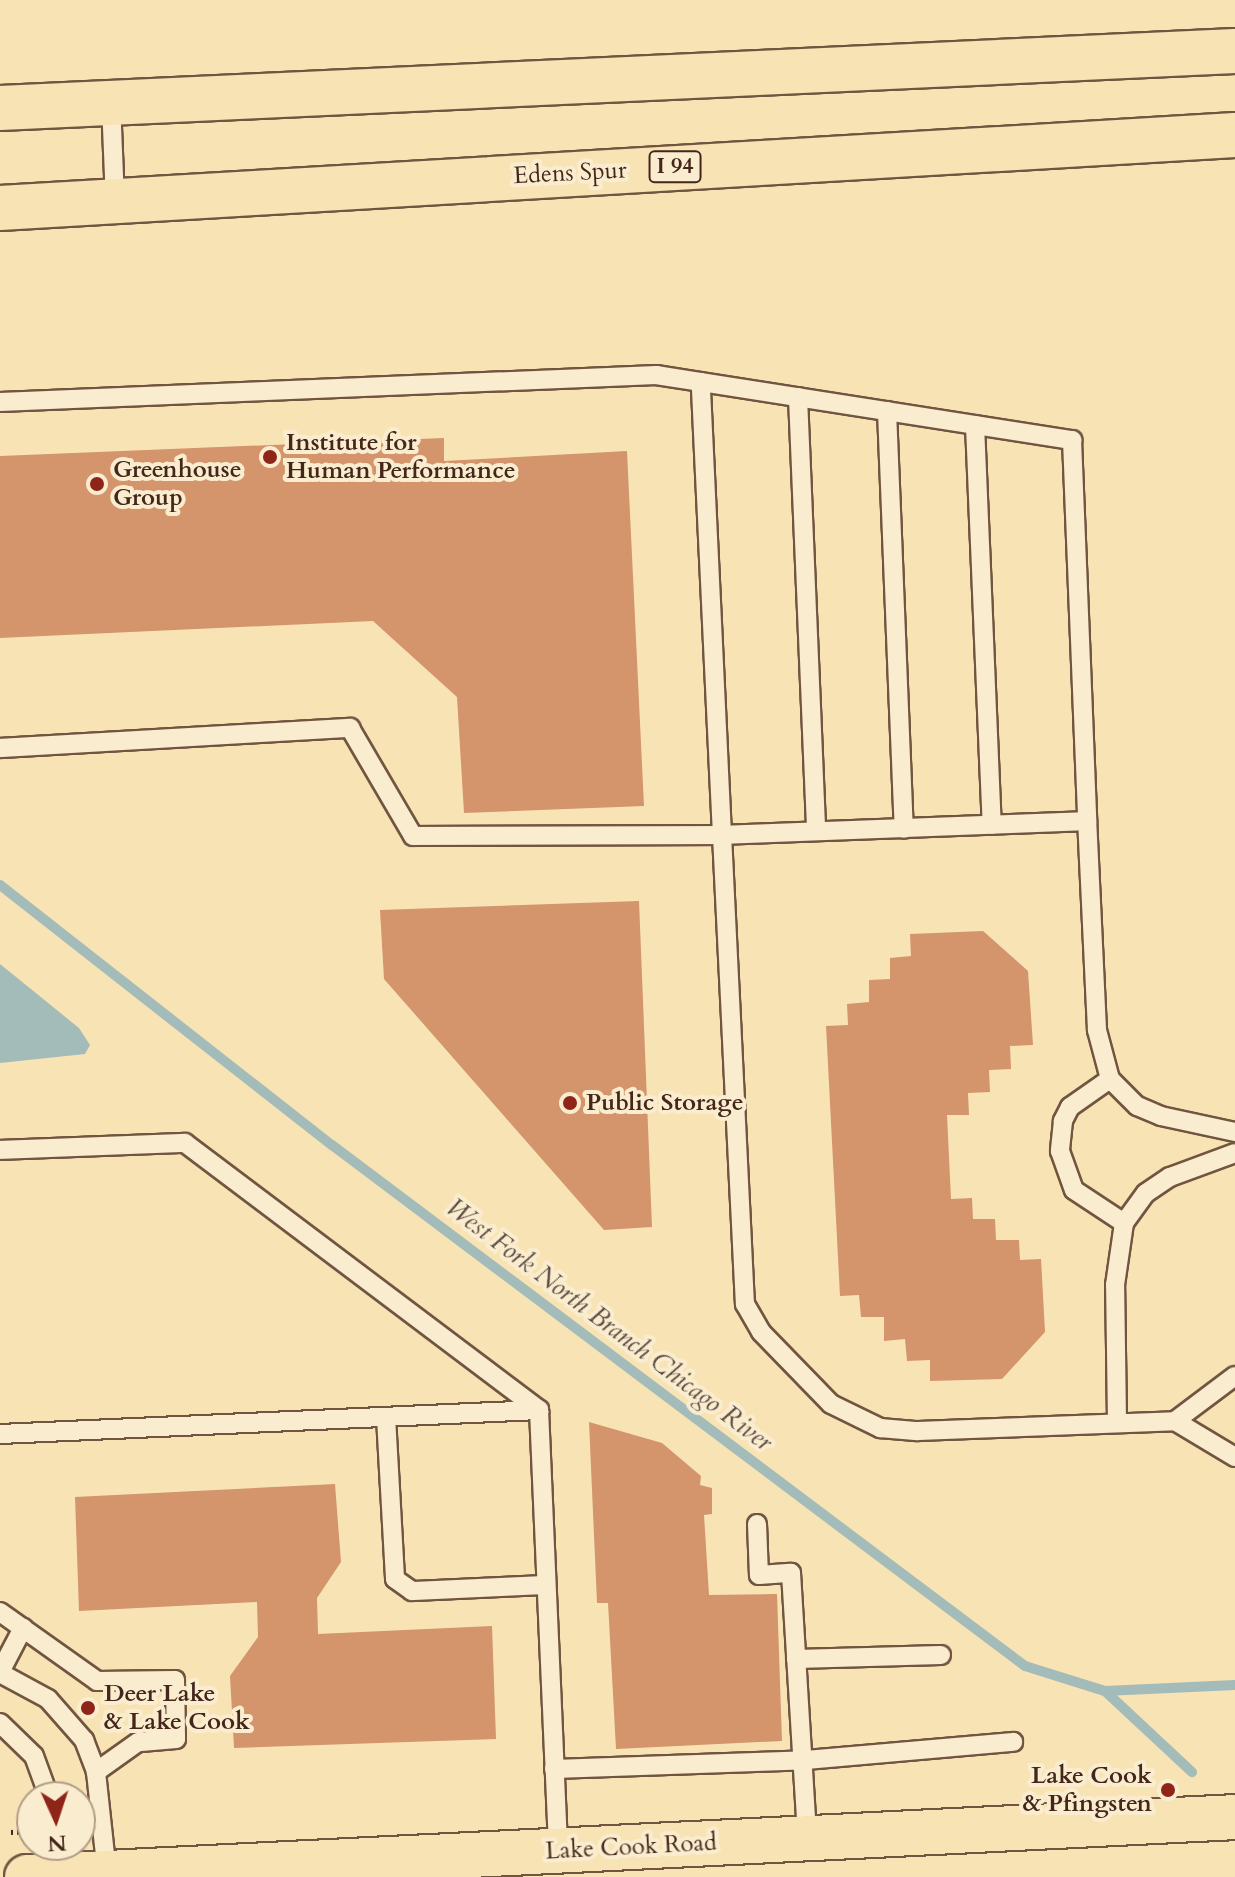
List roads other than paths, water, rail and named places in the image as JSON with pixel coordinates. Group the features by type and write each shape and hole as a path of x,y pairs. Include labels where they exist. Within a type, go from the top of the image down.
{"main road":[{"path":"0,108 1235,51"},
{"name":"Edens Spur","path":"0,208 1235,135"},
{"name":"Lake Cook Road","path":"66,1861 107,1873 1235,1817"}],"lane":[{"path":"111,102 115,200"},
{"path":"0,402 656,375 1072,440 1097,1030 1110,1079 1137,1106 1161,1116 1235,1132"},
{"path":"701,382 745,1304 761,1332 831,1404 880,1428 918,1431 1175,1421 1235,1457"},
{"path":"798,397 816,831"},
{"path":"887,411 904,829"},
{"path":"975,425 992,825"},
{"path":"0,748 350,728 413,836 722,835 1087,821"},
{"path":"1110,1079 1070,1107 1060,1151 1074,1190 1124,1223"},
{"path":"0,1150 185,1143 539,1410"},
{"path":"1117,1421 1115,1285 1124,1223 1146,1193 1170,1177 1235,1153"},
{"path":"1175,1421 1235,1376"},
{"path":"0,1434 539,1410"},
{"path":"539,1410 558,1850"},
{"path":"386,1417 395,1579 412,1591 546,1585"},
{"path":"757,1524 759,1575 791,1573 806,1760 807,1838"},
{"path":"0,1612 97,1681 175,1680 176,1739 138,1742 96,1772"},
{"path":"23,1628 0,1672 67,1715 96,1772 107,1873"},
{"path":"796,1659 941,1655"},
{"path":"0,1723 34,1756 43,1781"},
{"path":"554,1769 806,1760 1013,1742"}],"water":[{"path":"0,964 79,1028 90,1045 85,1054 0,1063"}],"waterway":[{"name":"West Fork North Branch Chicago River","path":"0,885 332,1145 1025,1666 1105,1691 1235,1685"},
{"path":"1105,1691 1192,1772"}],"place":[{"name":"Institute for Human Performance","path":"270,457"},
{"name":"Greenhouse Group","path":"97,484"},
{"name":"Public Storage","path":"570,1103"},
{"name":"Deer Lake & Lake Cook","path":"88,1708"},
{"name":"Lake Cook & Pfingsten","path":"1168,1790"}]}
